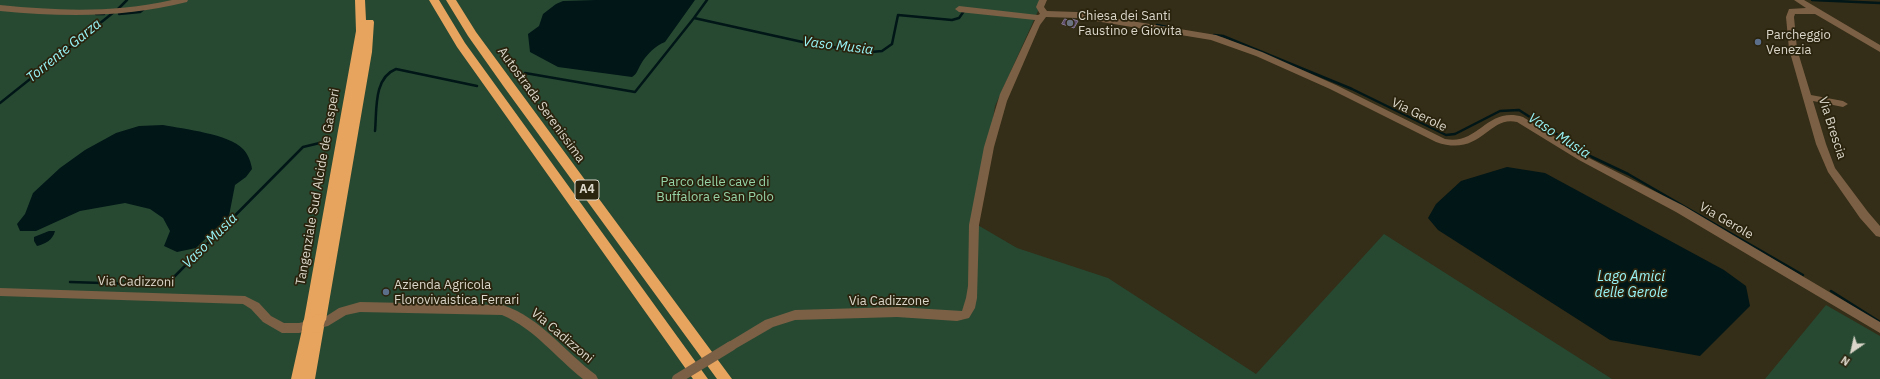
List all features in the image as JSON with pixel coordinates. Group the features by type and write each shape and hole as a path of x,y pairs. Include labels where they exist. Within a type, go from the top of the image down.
{"highway":[{"name":"Tangenziale Sud Alcide de Gasperi","path":"308,379 313,325 358,46 362,16 360,0"},
{"name":"Tangenziale Sud Alcide de Gasperi","path":"298,379 313,325 367,52 370,21 368,0"},
{"name":"A4","path":"434,0 461,45 702,379"},
{"name":"Autostrada Serenissima","path":"451,0 472,34 499,72 725,379"}],"street":[{"path":"0,8 51,12 108,12 127,11 184,0"},
{"path":"1042,16 1040,8 1043,0"},
{"path":"1795,0 1797,10"},
{"path":"1798,0 1880,49"},
{"name":"Via Gerole","path":"959,9 1042,16 1077,15 1217,39 1259,54 1368,104 1439,140 1450,143 1462,143 1505,116 1520,118 1582,158 1680,209 1880,328"},
{"path":"1816,11 1792,11 1790,17 1807,16 1846,29"},
{"path":"1807,16 1816,11"},
{"name":"Via Cadizzone","path":"677,379 766,324 780,318 795,315 897,312 957,316 965,315 970,306 973,275 974,228 982,176 1002,101 1030,41 1034,26 1042,16"},
{"name":"Via Brescia","path":"1790,17 1793,49 1821,144 1831,169 1864,215 1880,233"},
{"path":"1807,96 1843,104"},
{"name":"Via Cadizzoni","path":"0,292 245,300 255,306 267,319 282,328 299,328 328,321 343,311 360,307 503,310 513,313 523,320 573,365 592,379"}],"green space":[{"name":"Parco delle cave di Buffalora e San Polo","path":"0,0 1043,0 995,106 976,224 1017,248 1108,278 1256,374 1384,234 1612,379 0,379"},
{"path":"1826,305 1880,336 1880,379 1765,379"}],"water":[{"path":"695,0 665,42 658,45 648,54 632,77 558,67 530,52 528,34 539,26 543,14 556,4 563,1"},
{"path":"163,125 206,133 228,139 243,149 251,164 252,169 246,177 235,185 229,216 196,248 177,252 164,246 170,231 163,218 150,209 125,203 80,211 36,231 20,231 17,224 25,214 33,193 60,168 85,150 116,133 139,126"},
{"name":"Lago Amici delle Gerole","path":"1507,167 1545,173 1724,270 1746,286 1750,306 1700,356 1610,340 1438,230 1428,218 1436,204 1461,181"},
{"path":"49,231 55,231 51,239 46,243 37,246 34,241 34,237"}],"building":[{"name":"Chiesa dei Santi Faustino e Giovita","path":"1065,19 1078,21 1074,28 1062,24"}],"waterway":[{"name":"Torrente Garza","path":"118,9 127,0"},
{"name":"Vaso Musia","path":"694,18 707,0"},
{"path":"1812,0 1880,3"},
{"path":"119,14 140,12 144,9"},
{"name":"Vaso Musia","path":"694,18 816,45 871,52 882,51 892,44 898,15 952,20 959,18 964,11"},
{"name":"Torrente Garza","path":"0,103 114,12"},
{"path":"96,14 104,14"},
{"name":"Vaso Musia","path":"525,73 635,92 694,18"},
{"name":"Vaso Musia","path":"1157,25 1177,29"},
{"name":"Vaso Musia","path":"1214,35 1223,36 1352,89 1446,135 1455,134 1500,111 1519,110 1592,157 1628,174 1803,275"},
{"name":"Vaso Musia","path":"375,131 376,105 380,87 383,80 389,73 396,69 477,86"},
{"name":"Vaso Musia","path":"70,282 166,285 303,147 328,141"},
{"name":"Vaso Musia","path":"1831,291 1880,322"}],"place":[{"name":"Chiesa dei Santi Faustino e Giovita","path":"1070,23"},
{"name":"Parcheggio Venezia","path":"1758,42"},
{"name":"Azienda Agricola Florovivaistica Ferrari","path":"386,292"}]}
